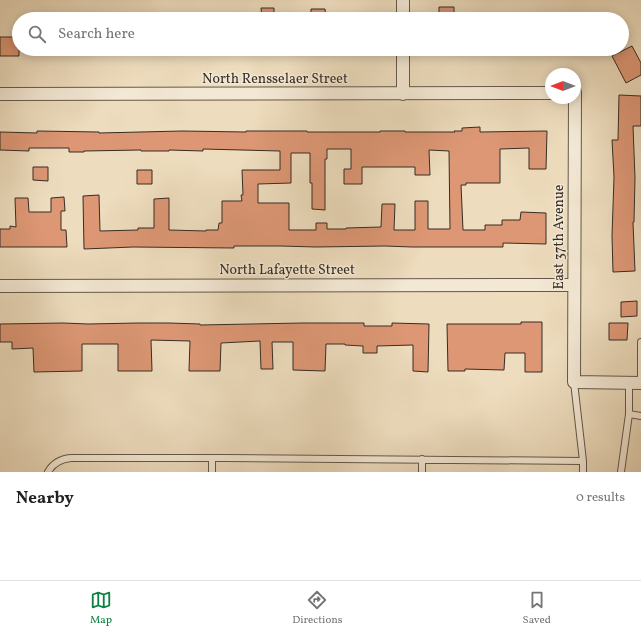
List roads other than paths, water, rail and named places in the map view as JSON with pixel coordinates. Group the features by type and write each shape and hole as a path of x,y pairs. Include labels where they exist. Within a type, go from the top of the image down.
{"street":[{"path":"403,0 403,12"},
{"path":"403,56 403,94"},
{"name":"North Rensselaer Street","path":"0,94 403,94 545,92"},
{"name":"East 37th Avenue","path":"574,382 575,104"},
{"name":"North Lafayette Street","path":"0,286 574,285"},
{"path":"574,382 637,383"}],"lane":[{"path":"621,472 629,414 637,383 641,342"},
{"path":"574,382 583,472"},
{"path":"629,414 641,416"},
{"path":"48,472 51,466 57,462 71,458 583,461"},
{"path":"212,458 212,472"},
{"path":"422,460 422,472"}]}
